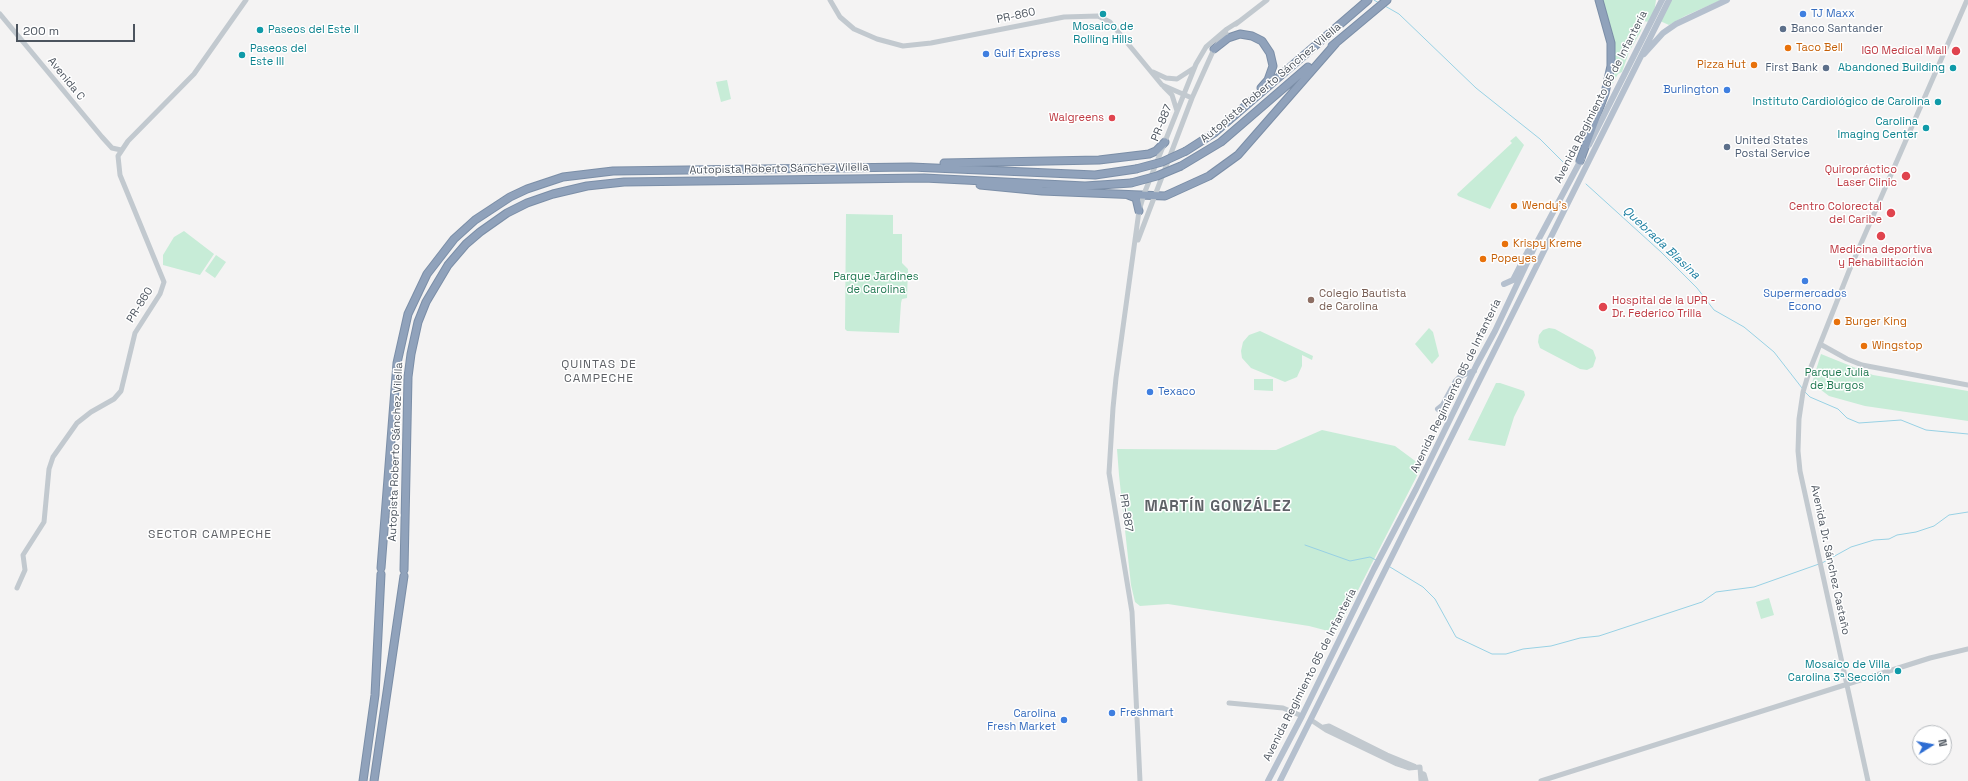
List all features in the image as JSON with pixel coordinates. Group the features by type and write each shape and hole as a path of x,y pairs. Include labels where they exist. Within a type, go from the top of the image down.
{"highway":[{"name":"Autopista Roberto Sánchez Vilella","path":"362,781 375,695 381,571 389,461 397,363 403,330 414,300 435,262 454,239 475,220 498,204 527,189 549,181 596,172 875,167 933,167 1095,174 1136,170 1162,162 1186,150 1214,133 1368,0"},
{"name":"Autopista Roberto Sánchez Vilella","path":"374,781 404,573 408,377 411,354 418,322 426,302 439,278 466,244 495,220 512,210 567,190 624,182 941,179 1085,186 1131,183 1157,176 1181,166 1221,142 1387,0"},
{"path":"1580,161 1605,93 1611,66 1611,43 1599,0"},
{"path":"1214,48 1228,38 1240,34 1252,36 1265,44 1272,57 1272,71 1266,83 1254,97"},
{"path":"941,179 1010,189 1126,195 1154,194 1164,196 1209,176 1230,162 1336,43"},
{"path":"875,167 894,164 1099,160 1149,154 1156,151 1165,142"},
{"path":"1126,195 1136,198 1139,211"}],"main road":[{"name":"Avenida Regimiento 65 de Infantería","path":"1268,781 1495,331 1535,246 1662,0"},
{"name":"Avenida Regimiento 65 de Infantería","path":"1280,781 1384,569 1669,0"},
{"path":"1638,61 1657,39 1669,29 1691,16 1727,0"},
{"path":"1504,284 1513,280 1528,251 1535,246"},
{"path":"1438,409 1443,405 1456,380 1462,375 1474,371"}],"street":[{"path":"121,150 194,74 246,0"},
{"name":"PR-860","path":"830,0 844,21 854,29 877,39 903,46 931,43 1064,17 1098,16 1110,22 1162,85 1192,98"},
{"name":"PR-887","path":"1140,781 1132,612 1109,473 1113,408 1139,211 1144,194 1177,111 1195,67 1206,47 1226,29 1238,22 1267,0"},
{"name":"Avenida Dr. Sánchez Castaño","path":"1868,781 1800,471 1798,451 1799,419 1803,392 1809,372 1851,265 1967,0"},
{"name":"Avenida C","path":"0,14 112,148 121,150"},
{"name":"PR-887","path":"1135,248 1154,194 1192,98 1214,48 1238,22"},
{"path":"1148,68 1166,78 1177,79 1195,67"},
{"path":"1162,85 1172,95 1177,111"},
{"name":"PR-860","path":"17,588 25,570 23,556 44,522 49,469 53,457 77,423 91,412 114,399 121,391 135,333 160,294 164,282 120,175 118,166 121,150"},
{"path":"1820,344 1847,359 1862,365 1968,385"},
{"path":"1541,781 1930,658 1968,649"},
{"path":"1229,703 1283,708 1302,716"},
{"path":"1311,720 1378,753 1414,766 1420,766 1421,773 1419,775 1421,781"},
{"path":"1421,773 1424,774 1426,781"}],"green space":[{"path":"1602,0 1656,0 1654,13 1649,22 1643,21 1641,31 1629,52 1622,72 1618,74 1610,88 1614,68 1612,36"},
{"path":"1671,0 1721,0 1669,25 1660,21"},
{"path":"727,80 731,99 721,102 716,82"},
{"path":"1516,136 1524,145 1490,209 1458,196 1457,194 1512,143 1510,141"},
{"name":"Parque Jardines de Carolina","path":"846,214 893,215 893,234 902,234 902,263 908,269 907,298 902,299 901,303 899,333 847,331 845,329"},
{"path":"184,231 214,254 200,275 163,265 163,255 174,237"},
{"path":"216,255 226,262 215,278 205,271"},
{"path":"1429,328 1433,332 1439,356 1432,364 1415,344"},
{"path":"1549,328 1555,329 1593,350 1596,358 1593,367 1587,370 1580,369 1540,348 1538,342 1539,335 1543,330"},
{"path":"1260,331 1313,356 1312,360 1302,355 1302,366 1297,377 1285,382 1251,368 1242,358 1241,351 1243,342 1249,335"},
{"name":"Parque Julia de Burgos","path":"1821,354 1873,375 1968,391 1968,421 1865,406 1829,396 1812,383"},
{"path":"1254,379 1273,379 1273,391 1254,390"},
{"path":"1496,383 1524,391 1525,395 1514,417 1505,446 1468,440"},
{"path":"1322,430 1395,446 1422,466 1337,631 1332,632 1309,626 1168,604 1140,606 1135,602 1131,585 1117,449 1276,450"},
{"path":"1769,598 1774,615 1761,619 1756,602"}],"waterway":[{"name":"Quebrada Blasina","path":"1374,0 1379,3"},
{"name":"Quebrada Blasina","path":"1385,6 1399,14 1476,88 1540,139 1564,163"},
{"name":"Quebrada Blasina","path":"1586,184 1661,252 1697,288 1714,310 1744,327 1774,352 1802,388"},
{"name":"Quebrada Blasina","path":"1805,392 1810,397 1838,409 1847,418 1859,423 1901,420 1926,430 1968,434"},
{"path":"1822,563 1851,547 1874,540 1889,539 1897,535 1916,532 1934,526 1949,515 1968,512"},
{"path":"1305,545 1350,561 1370,557 1376,560"},
{"path":"1390,567 1423,587 1435,599 1456,637 1492,654 1506,654 1523,649 1551,646 1580,638 1599,636 1702,602 1716,592 1754,587 1819,564"}],"place":[{"name":"Mosaico de Rolling Hills","path":"1103,14"},
{"name":"TJ Maxx","path":"1803,14"},
{"name":"Banco Santander","path":"1783,29"},
{"name":"Paseos del Este II","path":"260,30"},
{"name":"Taco Bell","path":"1788,48"},
{"name":"IGO Medical Mall","path":"1956,51"},
{"name":"Gulf Express","path":"986,54"},
{"name":"Paseos del Este III","path":"242,55"},
{"name":"Pizza Hut","path":"1754,65"},
{"name":"First Bank","path":"1826,68"},
{"name":"Abandoned Building","path":"1953,68"},
{"name":"Burlington","path":"1727,90"},
{"name":"Instituto Cardiológico de Carolina","path":"1938,102"},
{"name":"Walgreens","path":"1112,118"},
{"name":"Carolina Imaging Center","path":"1926,128"},
{"name":"United States Postal Service","path":"1727,147"},
{"name":"Quiropráctico Laser Clinic","path":"1906,176"},
{"name":"Wendy's","path":"1514,206"},
{"name":"Centro Colorectal del Caribe","path":"1891,213"},
{"name":"Medicina deportiva y Rehabilitación","path":"1881,236"},
{"name":"Krispy Kreme","path":"1505,244"},
{"name":"Popeyes","path":"1483,259"},
{"name":"Supermercados Econo","path":"1805,281"},
{"name":"Colegio Bautista de Carolina","path":"1311,300"},
{"name":"Hospital de la UPR - Dr. Federico Trilla","path":"1603,307"},
{"name":"Burger King","path":"1837,322"},
{"name":"Wingstop","path":"1864,346"},
{"name":"Texaco","path":"1150,392"},
{"name":"Mosaico de Villa Carolina 3ª Sección","path":"1898,671"},
{"name":"Freshmart","path":"1112,713"},
{"name":"Carolina Fresh Market","path":"1064,720"}],"district":[{"name":"QUINTAS DE CAMPECHE","path":"599,372"},
{"name":"MARTÍN GONZÁLEZ","path":"1218,507"},
{"name":"SECTOR CAMPECHE","path":"210,535"}]}
